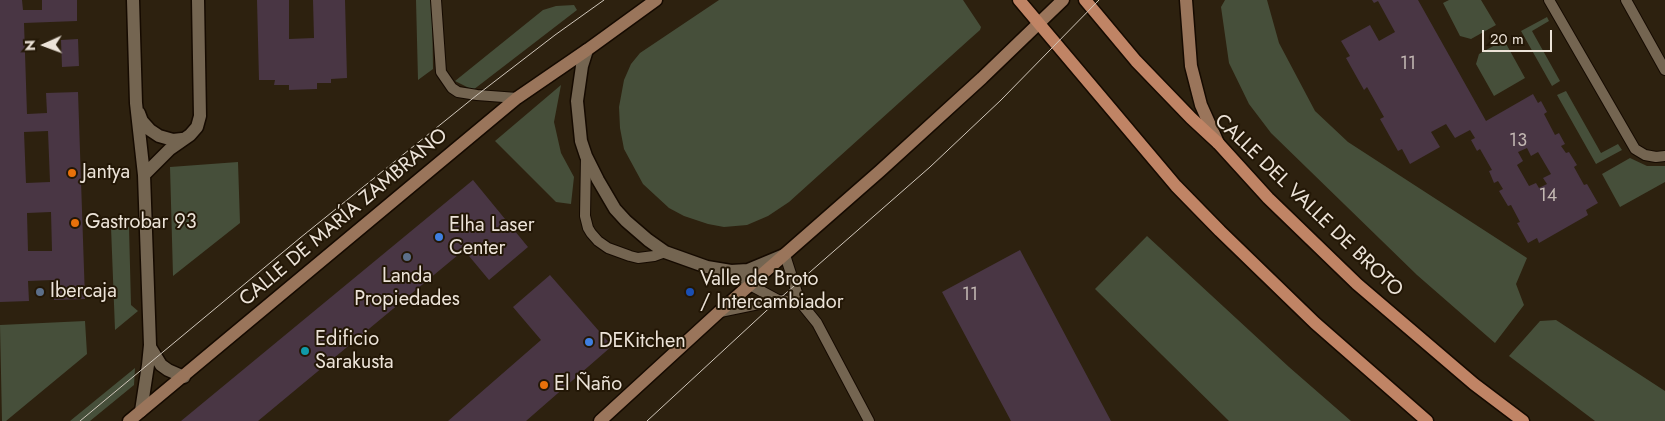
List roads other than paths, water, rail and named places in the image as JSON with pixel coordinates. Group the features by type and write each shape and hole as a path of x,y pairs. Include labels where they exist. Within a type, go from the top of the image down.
{"main road":[{"name":"CALLE DE MARÍA ZAMBRANO","path":"130,421 517,98 588,50 656,0"},
{"path":"1019,0 1176,186 1315,323 1427,421"},
{"path":"600,421 719,312 880,171 982,78 1063,0"},
{"name":"CALLE DEL VALLE DE BROTO","path":"1085,0 1136,61 1218,143 1268,198 1356,284 1474,384 1523,421"},
{"path":"1186,0 1191,66 1201,105 1218,143"}],"street":[{"path":"133,0 136,103 144,175 150,344 141,411"},
{"path":"144,175 182,139 190,135 197,128 200,116 198,0"},
{"path":"588,50 582,66 577,101 581,141 586,156 610,201 635,230 666,252 707,267 731,271 748,270 785,255"},
{"path":"136,103 142,121 150,130 159,136 172,140 182,139"},
{"path":"150,344 152,353 161,365 184,377"}],"lane":[{"path":"436,0 441,72 452,88 458,92 477,95 517,98"},
{"path":"1549,0 1635,149 1645,155 1665,156"},
{"path":"1626,0 1665,70"},
{"path":"586,156 585,216 591,233 608,248 630,256 654,256 666,252"},
{"path":"785,255 800,302 817,323 869,421"},
{"path":"731,271 750,285 778,300"},
{"path":"719,312 786,299 800,302"}],"tram line":[{"path":"80,421 300,238 477,95 604,0"},
{"path":"647,421 778,300 930,167 1001,100 1099,0"}],"place":[{"name":"Jantya","path":"72,173"},
{"name":"Gastrobar 93","path":"75,223"},
{"name":"Elha Laser Center","path":"439,237"},
{"name":"Landa Propiedades","path":"407,257"},
{"name":"Ibercaja","path":"40,292"},
{"name":"Valle de Broto / Intercambiador","path":"690,292"},
{"name":"DEKitchen","path":"589,342"},
{"name":"Edificio Sarakusta","path":"305,351"},
{"name":"El Ñaño","path":"544,385"}]}
